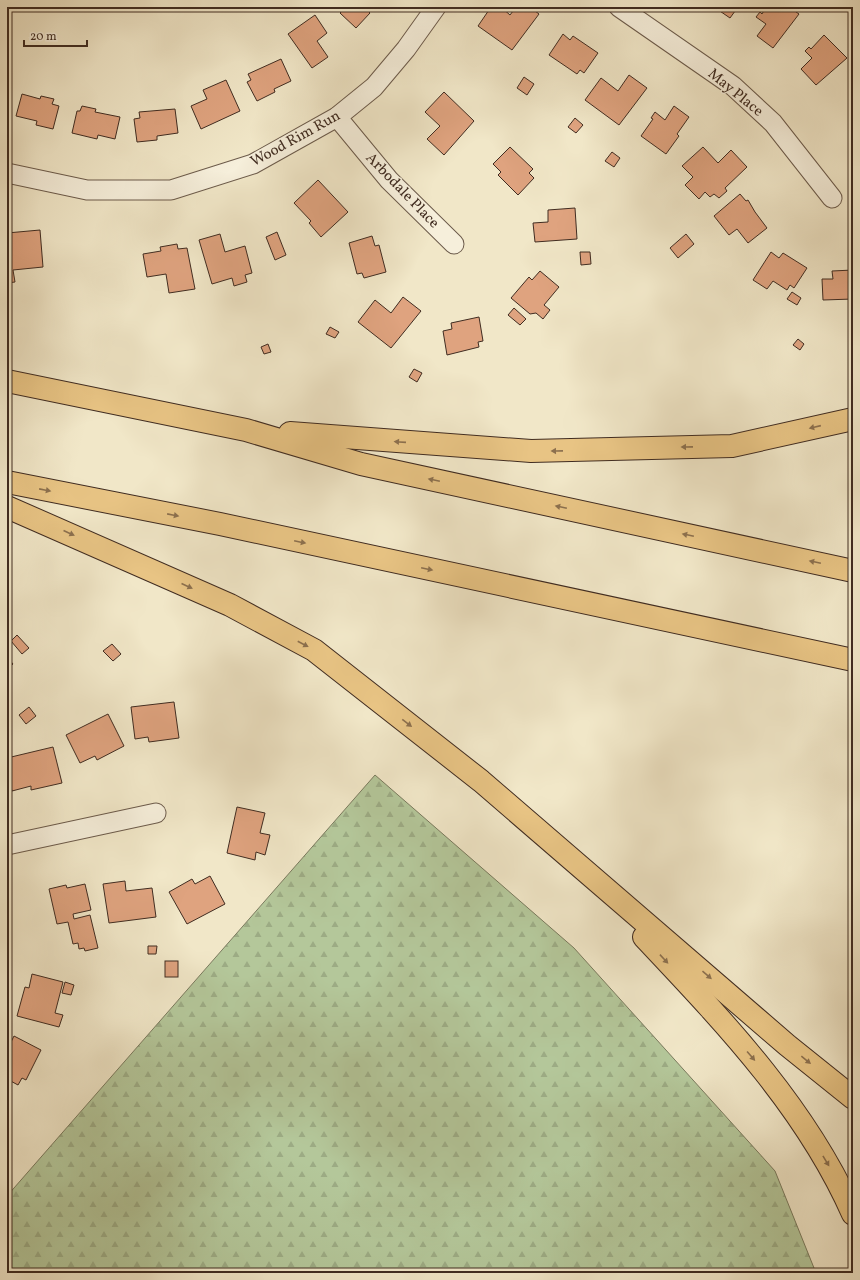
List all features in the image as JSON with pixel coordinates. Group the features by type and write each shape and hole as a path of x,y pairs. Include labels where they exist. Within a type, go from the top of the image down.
{"highway":[{"path":"7,382 246,430 361,464 853,571"},
{"path":"246,430 531,452 732,446 853,419"},
{"path":"7,482 227,526 853,660"},
{"path":"7,507 230,605 314,650 480,781 561,849 787,1045 853,1098"},
{"path":"561,849 687,983 775,1084 810,1134 841,1185 853,1214"}],"street":[{"name":"Wood Rim Run","path":"7,173 87,190 171,190 253,164 337,117 374,87 406,49 436,7"},
{"name":"May Place","path":"619,7 733,86 773,123 832,198"},
{"name":"Arbodale Place","path":"337,117 389,180 454,244"},
{"path":"7,845 156,813"}],"green space":[{"path":"375,775 574,948 775,1171 816,1273 7,1273 7,1196"}],"building":[{"path":"340,7 372,7 368,11 370,13 356,28 340,13 343,10"},
{"path":"491,7 501,7 510,15 516,7 530,7 539,14 512,50 478,26"},
{"path":"714,7 738,7 730,18"},
{"path":"766,7 789,7 799,14 773,48 757,36 766,24 756,17 760,12 762,14"},
{"path":"315,15 327,33 317,41 328,57 312,68 288,34"},
{"path":"563,34 570,40 573,36 598,53 584,73 580,70 577,74 549,55"},
{"path":"824,35 847,58 816,85 801,69 812,58 805,51 809,47 811,49"},
{"path":"281,59 291,81 274,89 275,92 257,101 247,82 251,80 248,74"},
{"path":"629,75 647,88 619,125 585,100 601,78 618,91"},
{"path":"524,77 534,84 527,95 517,88"},
{"path":"226,80 240,111 201,129 191,106 207,99 203,90"},
{"path":"444,92 474,121 444,155 427,139 440,126 425,112"},
{"path":"22,94 40,99 41,96 54,99 52,104 59,106 53,129 36,125 37,121 16,116"},
{"path":"82,106 96,109 95,112 120,117 115,139 98,135 97,139 72,133 77,111 80,111"},
{"path":"674,106 689,117 677,134 679,136 666,154 641,136 653,119 651,118 655,112 665,120"},
{"path":"175,109 178,133 157,136 157,140 137,142 134,119 140,118 139,112"},
{"path":"575,118 583,125 576,133 568,127"},
{"path":"510,147 533,169 529,173 534,178 518,195 498,175 501,172 493,164"},
{"path":"703,147 718,163 731,150 747,167 725,188 727,191 719,198 714,194 710,197 705,192 699,199 685,185 693,177 682,166"},
{"path":"612,152 620,158 614,167 605,161"},
{"path":"318,180 348,212 321,237 309,223 311,221 294,203"},
{"path":"740,194 746,201 748,200 767,228 748,243 737,229 729,235 714,216"},
{"path":"575,208 577,239 535,242 533,223 548,222 548,210"},
{"path":"40,230 43,267 13,270 15,282 7,283 7,233"},
{"path":"277,232 286,255 275,260 266,237"},
{"path":"220,234 225,252 245,246 252,273 245,275 247,282 234,286 232,278 212,284 199,240"},
{"path":"686,234 694,244 678,258 670,248"},
{"path":"372,236 375,246 379,245 386,272 364,278 362,273 357,274 349,243"},
{"path":"177,244 178,249 187,248 195,289 169,293 166,274 147,277 143,254 161,251 160,247"},
{"path":"580,252 590,252 591,264 581,265"},
{"path":"771,252 779,258 783,253 807,268 794,288 790,285 787,290 773,281 767,289 753,280"},
{"path":"853,270 853,299 823,300 822,279 833,279 832,271"},
{"path":"540,271 559,287 544,305 550,310 543,319 536,313 530,314 511,298 529,277 532,280"},
{"path":"792,292 801,298 797,305 787,299"},
{"path":"403,297 421,311 391,348 358,322 375,300 391,313"},
{"path":"514,308 526,319 520,325 508,315"},
{"path":"479,317 483,341 478,342 479,347 447,355 443,331 452,329 451,323"},
{"path":"330,327 339,332 335,338 326,334"},
{"path":"798,339 804,344 800,350 793,345"},
{"path":"268,344 271,352 264,354 261,347"},
{"path":"414,369 422,373 417,382 409,377"},
{"path":"17,635 29,648 22,654 11,641"},
{"path":"112,644 121,654 113,661 103,651"},
{"path":"7,657 13,664 7,669"},
{"path":"174,702 179,738 149,742 148,737 135,739 131,707"},
{"path":"29,707 36,716 26,724 19,715"},
{"path":"108,714 124,746 97,760 95,756 80,763 66,735"},
{"path":"53,747 62,783 31,790 31,786 12,791 7,772 7,758"},
{"path":"237,807 265,813 260,833 270,835 265,855 256,852 255,860 227,853"},
{"path":"210,876 225,904 187,924 169,892 192,879 195,884"},
{"path":"125,881 126,891 152,888 156,917 109,923 103,884"},
{"path":"85,884 91,910 73,914 74,919 90,915 98,948 85,951 84,948 79,949 78,943 73,944 68,922 57,924 49,889 66,885 67,888"},
{"path":"148,946 157,946 156,954 148,954"},
{"path":"165,961 178,961 178,977 165,977"},
{"path":"32,974 63,982 55,1013 63,1015 59,1027 17,1016 25,987 29,988"},
{"path":"65,982 74,985 71,995 62,993"},
{"path":"14,1036 41,1050 26,1080 22,1078 18,1085 7,1079 7,1050"}]}
